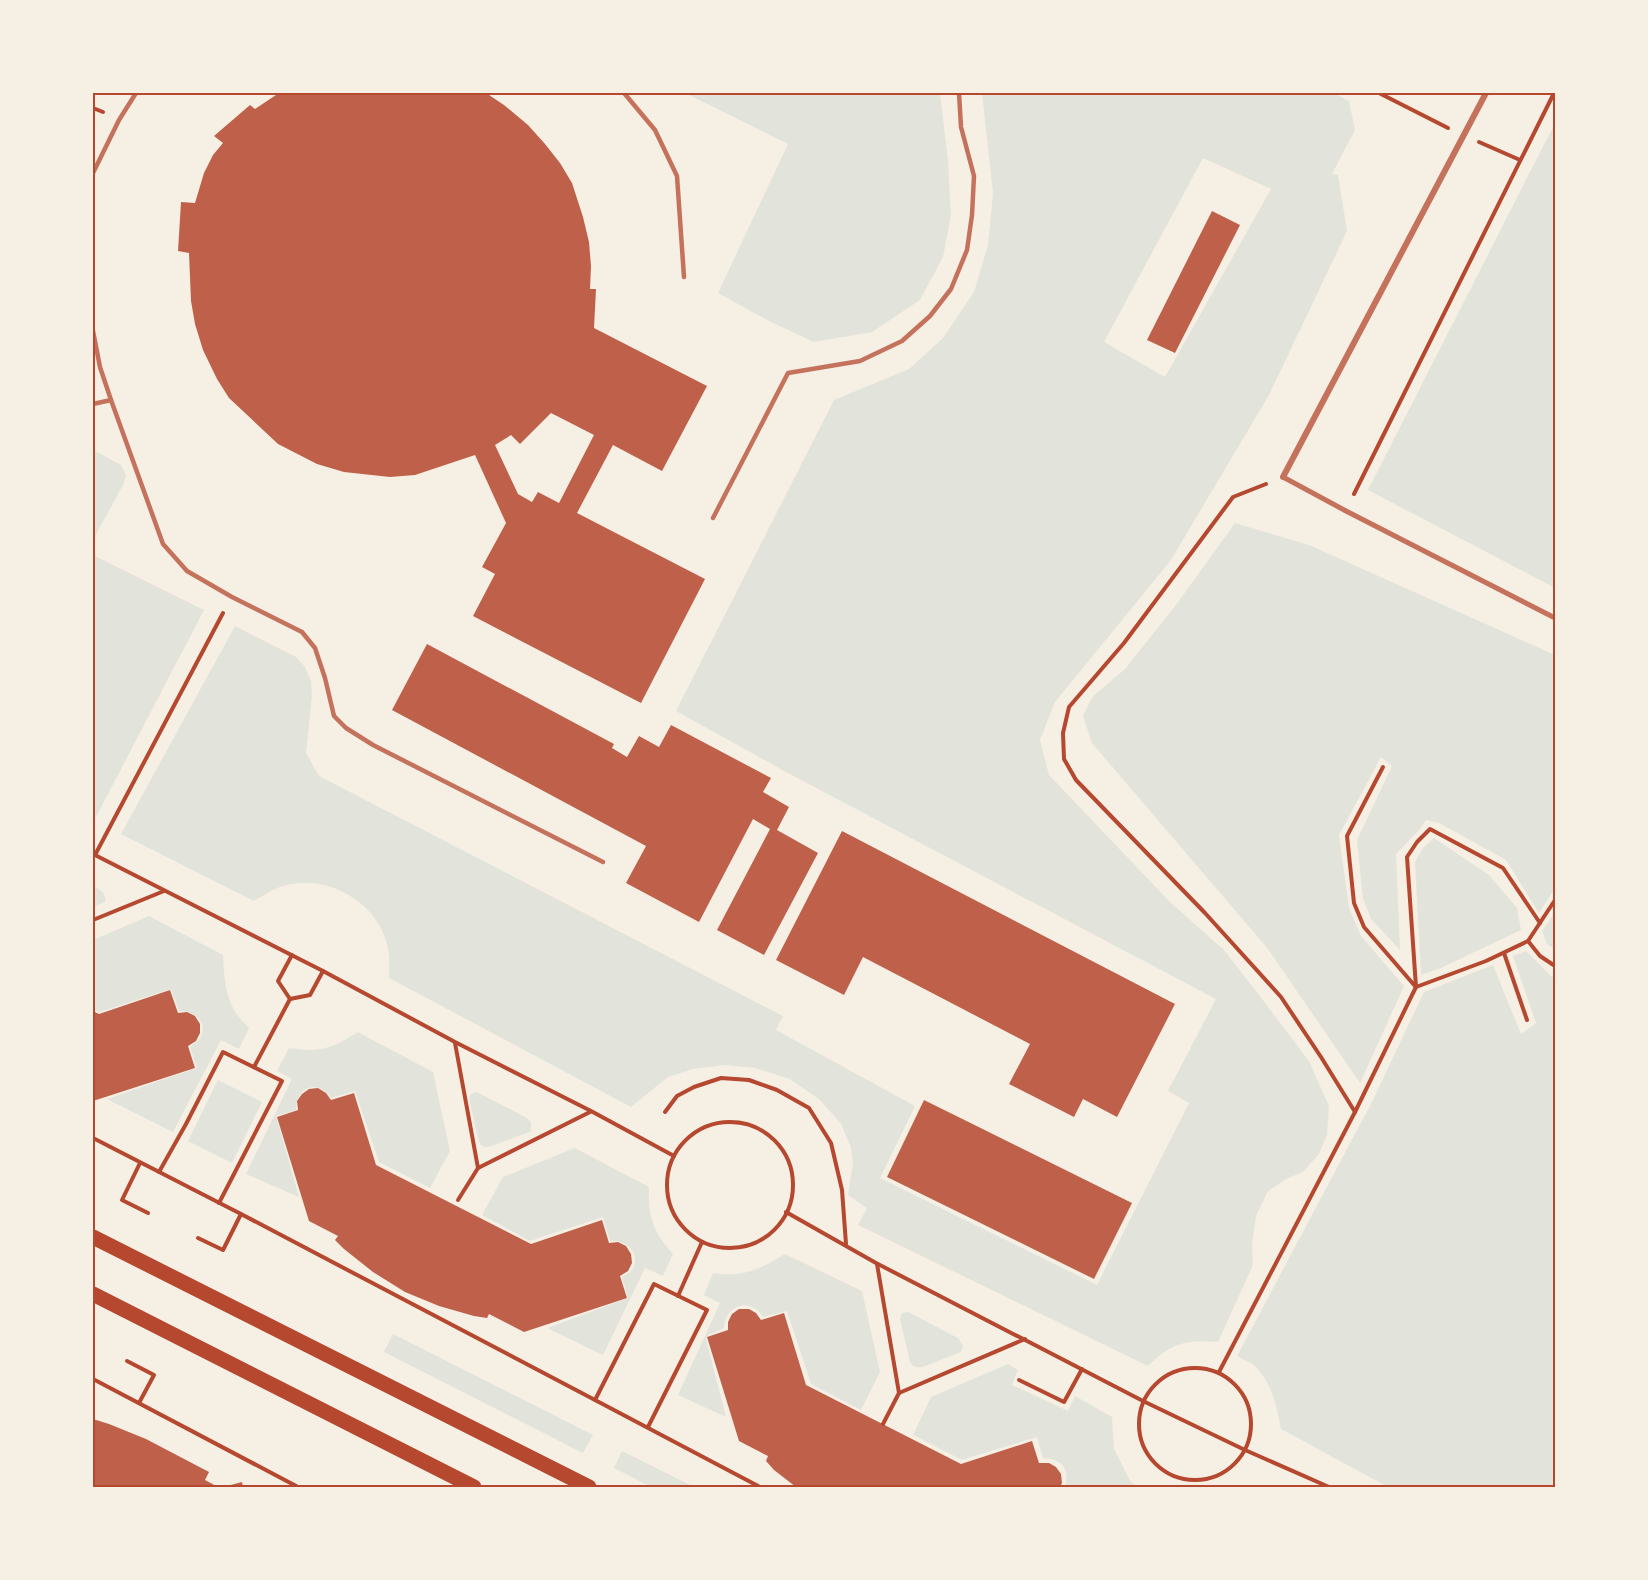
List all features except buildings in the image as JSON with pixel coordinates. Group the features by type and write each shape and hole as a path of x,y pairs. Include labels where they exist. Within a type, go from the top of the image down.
{"main road":[{"path":"93,1237 589,1487"},
{"path":"93,1294 474,1487"}],"street":[{"path":"1486,93 1283,477 1555,618"}],"lane":[{"path":"93,173 119,120 136,93"},
{"path":"624,93 655,130 677,176 684,277"},
{"path":"713,518 788,373 860,361 902,340 930,316 951,289 967,250 974,176 961,128 959,93"},
{"path":"93,331 100,368 163,544 187,571 232,597 302,632 315,648 334,716 346,729 373,745 603,862"},
{"path":"93,404 111,400"}],"path":[{"path":"1346,511 1554,93"},
{"path":"1283,477 1233,497 1125,644 1069,707 1063,733 1064,759 1076,780 1205,913 1281,998 1355,1112"},
{"path":"232,597 94,855 323,971 674,1156"},
{"path":"1383,767 1347,836 1354,903 1365,927 1416,987"},
{"path":"1219,1372 1355,1112 1416,987 1407,857 1417,842 1430,829 1503,868 1540,923"},
{"path":"93,920 164,891"},
{"path":"1416,987 1486,961 1528,941 1555,900"},
{"path":"1528,941 1540,956 1555,966"},
{"path":"1504,952 1527,1020"},
{"path":"290,999 278,981 292,955"},
{"path":"290,999 310,995 323,971"},
{"path":"254,1067 290,999"},
{"path":"454,1042 478,1168"},
{"path":"159,1172 223,1052 282,1081 219,1203"},
{"path":"665,1112 677,1096 694,1087 721,1078 749,1080 777,1090 809,1108 831,1143 842,1190 846,1245"},
{"path":"458,1200 478,1168 591,1111"},
{"path":"734,1122 758,1128 777,1143 784,1153 789,1165 793,1189 791,1201 771,1232 750,1245 726,1248 702,1242 682,1227 669,1205 666,1180 674,1156 689,1137 710,1125 734,1122"},
{"path":"93,1138 759,1487"},
{"path":"140,1163 122,1200 148,1213"},
{"path":"786,1212 876,1263 1143,1401 1329,1487"},
{"path":"198,1238 223,1250 241,1214"},
{"path":"678,1296 702,1242"},
{"path":"876,1263 899,1393 883,1424"},
{"path":"595,1400 654,1284 707,1310 648,1427"},
{"path":"899,1393 1026,1339"},
{"path":"127,1361 154,1375 139,1403"},
{"path":"1197,1367 1219,1372 1238,1387 1250,1407 1251,1431 1245,1450 1229,1469 1210,1478 1189,1480 1169,1474 1152,1461 1142,1443 1139,1422 1143,1401 1156,1383 1175,1370 1197,1367"},
{"path":"1019,1380 1064,1402 1082,1369"},
{"path":"93,1379 298,1487"}],"shaded area":[{"path":"685,93 940,93 948,161 951,215 943,257 920,300 872,332 814,342 718,293 788,144"},
{"path":"982,93 1333,93 1349,101 1355,130 1332,174 1338,175 1347,231 1269,395 1171,560 1055,702 1040,740 1049,775 1171,903 1224,950 1309,1061 1329,1106 1327,1135 1319,1154 1303,1172 1286,1179 1268,1191 1256,1216 1252,1244 1253,1265 1218,1342 1197,1341 1180,1344 1164,1352 1148,1366 858,1225 867,1208 848,1195 853,1163 851,1148 841,1124 820,1100 790,1079 755,1068 725,1065 693,1069 668,1077 631,1107 389,978 389,958 385,937 366,908 352,897 319,884 301,883 279,887 254,901 121,834 235,626 296,657 305,667 311,681 312,696 306,753 319,776 783,1016 776,1030 915,1106 880,1178 1097,1285 1189,1103 1168,1091 1216,999 786,772 676,711 834,400 909,369 943,338 974,292 988,245 993,193","holes":["1203,158 1271,189 1165,377 1104,342"]},
{"path":"1555,123 1555,588 1368,490"},
{"path":"93,450 121,465 126,475 124,483 93,540"},
{"path":"1235,523 1309,545 1555,655 1555,888 1539,913 1506,860 1439,823 1426,820 1396,854 1400,950 1371,919 1363,899 1357,840 1392,766 1381,757 1339,835 1349,908 1361,936 1404,986 1360,1083 1268,949 1092,743 1083,716 1093,696 1125,669 1176,605"},
{"path":"93,555 204,610 96,817 93,816"},
{"path":"1434,838 1489,875 1517,908 1521,930 1421,975 1415,862 1423,848"},
{"path":"93,886 105,896 105,902 93,907"},
{"path":"1555,912 1555,949 1547,944 1542,931"},
{"path":"149,916 223,955 229,1000 237,1015 249,1028 239,1049 221,1040 173,1132 107,1099 197,1068 190,1047 202,1035 202,1024 191,1013 179,1011 171,989 99,1012 93,1009 93,940"},
{"path":"1526,951 1555,978 1555,1487 1388,1487 1281,1429 1275,1402 1264,1377 1251,1363 1237,1356 1372,1102 1424,992 1493,965 1521,1034 1536,1023 1513,956"},
{"path":"358,1032 433,1072 450,1151 430,1188 379,1162 355,1091 331,1098 320,1088 314,1087 304,1091 300,1096 296,1110 276,1116 299,1197 246,1174 292,1079 277,1071 289,1048 317,1050 332,1046"},
{"path":"218,1080 262,1102 232,1163 188,1141"},
{"path":"477,1092 527,1118 531,1122 530,1132 489,1147 481,1145 469,1099 471,1094"},
{"path":"575,1148 649,1187 653,1223 656,1231 673,1254 663,1276 645,1268 603,1355 547,1328 628,1298 622,1277 634,1266 632,1250 622,1242 610,1241 603,1217 530,1241 482,1215 503,1177"},
{"path":"785,1254 862,1291 880,1372 861,1410 811,1384 787,1311 763,1317 752,1307 746,1306 734,1309 725,1320 724,1328 707,1336 706,1339 726,1417 678,1395 720,1303 704,1295 713,1273 733,1274 751,1271"},
{"path":"908,1312 958,1338 963,1346 961,1352 923,1367 912,1365 900,1319 902,1313"},
{"path":"393,1334 593,1435 583,1453 384,1352"},
{"path":"1008,1364 1018,1370 1012,1385 1068,1411 1075,1396 1112,1417 1114,1449 1130,1481 1137,1487 1065,1487 1066,1475 1063,1466 1055,1460 1043,1458 1037,1437 962,1460 913,1435 931,1397"},
{"path":"622,1451 694,1487 651,1487 614,1468"}]}
